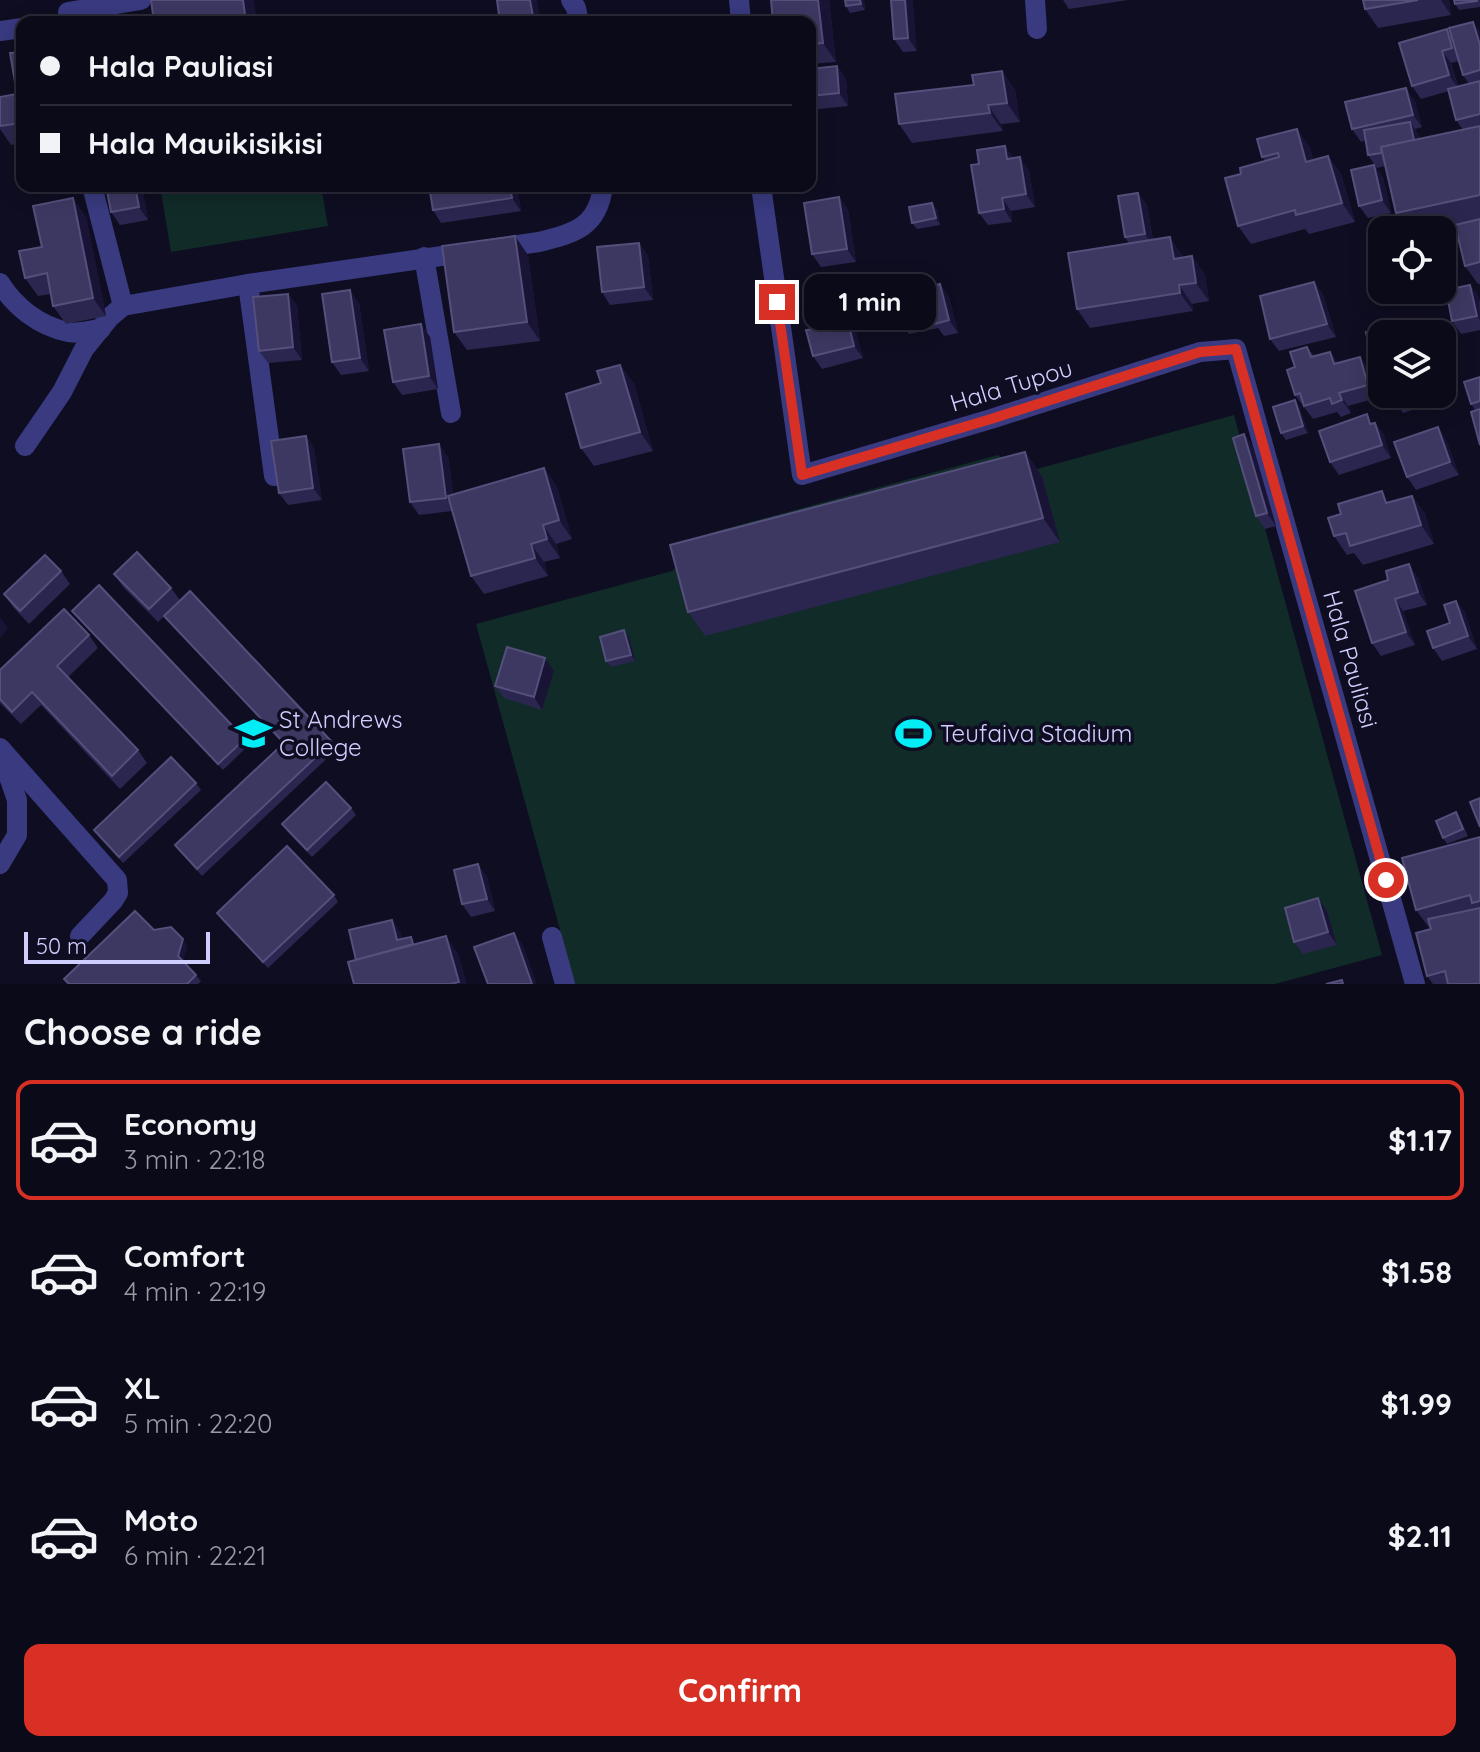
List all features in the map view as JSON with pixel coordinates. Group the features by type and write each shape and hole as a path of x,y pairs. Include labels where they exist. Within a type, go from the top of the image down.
{"street":[{"path":"67,11 141,0"},
{"path":"1035,0 1037,29"},
{"path":"94,192 123,306"},
{"path":"25,446 62,392 84,349 123,306 248,284 539,242 571,234 595,214 603,192"},
{"name":"Hala Tupou","path":"762,192 802,475 1200,352 1236,349"},
{"path":"424,257 451,413"},
{"path":"0,283 26,314 48,325 70,333 101,329"},
{"path":"248,284 274,476"},
{"name":"Hala Pauliasi","path":"1236,349 1415,984"},
{"path":"0,750 17,800 17,835 0,864"},
{"path":"0,750 117,880 118,893 113,901 80,936"},
{"path":"552,937 565,984"}],"green space":[{"path":"161,192 322,192 328,226 171,252"},
{"name":"Teufaiva Stadium","path":"1234,415 1382,955 1275,984 575,984 476,624 672,571 710,533 998,455 1026,472"}],"building":[{"path":"151,0 243,0 245,16 153,16"},
{"path":"497,0 530,0 533,16 499,16"},
{"path":"771,0 818,0 823,43 816,44 816,16 772,16"},
{"path":"845,0 860,0 861,4 846,6"},
{"path":"891,0 905,0 908,38 894,39"},
{"path":"1363,0 1418,0 1365,9"},
{"path":"1454,0 1477,0 1477,1 1455,4"},
{"path":"1473,22 1480,45 1480,70 1463,75 1449,28"},
{"path":"1447,29 1452,48 1442,51 1449,75 1412,86 1399,43"},
{"path":"16,52 16,88 10,53"},
{"path":"837,66 839,93 816,95 816,68"},
{"path":"1002,71 1007,103 988,105 990,113 899,124 895,94 974,85 972,75"},
{"path":"1480,81 1480,114 1456,120 1448,89"},
{"path":"1406,88 1413,115 1352,129 1345,102"},
{"path":"16,94 16,124 0,126 0,97"},
{"path":"1410,122 1414,140 1381,147 1382,153 1368,155 1364,130"},
{"path":"1480,126 1480,195 1396,213 1381,147"},
{"path":"1297,129 1306,162 1328,156 1342,203 1296,215 1295,210 1238,226 1225,178 1241,174 1240,168 1279,157 1278,153 1262,157 1257,139"},
{"path":"1005,146 1007,159 1020,157 1026,194 1002,198 1004,209 979,213 971,165 979,164 977,150"},
{"path":"1374,165 1382,200 1359,206 1351,170"},
{"path":"107,192 136,192 139,207 111,212"},
{"path":"430,192 511,192 512,198 433,210"},
{"path":"1138,193 1145,234 1125,237 1118,196"},
{"path":"839,197 847,249 812,254 804,203"},
{"path":"73,198 93,298 53,306 47,273 25,278 19,251 42,247 33,206"},
{"path":"932,203 936,218 912,223 909,207"},
{"path":"1480,219 1480,262 1465,266 1456,225"},
{"path":"515,236 527,322 454,332 442,246"},
{"path":"1170,237 1174,259 1192,256 1196,283 1179,285 1180,293 1077,309 1068,253"},
{"path":"639,243 644,287 602,292 597,247"},
{"path":"1314,282 1327,324 1270,339 1260,296"},
{"path":"940,284 949,320 935,324 933,314 900,322 893,295"},
{"path":"1470,285 1477,316 1452,320 1449,304 1456,304 1456,288"},
{"path":"839,289 840,294 855,291 859,306 845,310 854,346 813,356 806,330 813,329 804,297"},
{"path":"350,290 360,358 332,362 322,294"},
{"path":"288,294 293,347 259,351 253,297"},
{"path":"421,324 429,376 393,382 384,330"},
{"path":"1307,347 1311,357 1330,352 1334,364 1360,357 1368,385 1339,393 1342,400 1332,404 1330,398 1304,406 1300,393 1295,395 1287,370 1295,367 1290,352"},
{"path":"620,365 640,432 581,448 566,394 601,383 597,371"},
{"path":"1480,377 1480,401 1471,404 1464,382"},
{"path":"1295,400 1303,426 1281,433 1273,407"},
{"path":"1480,409 1480,445 1471,412"},
{"path":"1367,414 1370,424 1375,423 1382,445 1330,462 1319,431"},
{"path":"1438,427 1450,462 1407,477 1394,442"},
{"path":"1244,434 1267,513 1256,516 1233,438"},
{"path":"306,436 313,488 279,493 271,441"},
{"path":"439,444 446,498 410,502 403,449"},
{"path":"1025,452 1043,518 688,612 670,545"},
{"path":"544,468 559,520 543,525 547,539 531,544 535,558 471,576 448,496"},
{"path":"1382,491 1386,503 1412,496 1421,525 1350,546 1346,533 1334,536 1328,518 1341,514 1338,504"},
{"path":"137,552 171,588 149,609 114,574"},
{"path":"45,555 61,571 20,611 4,594"},
{"path":"1409,564 1418,592 1395,599 1406,632 1372,643 1355,591 1388,580 1386,571"},
{"path":"99,585 245,739 218,764 72,611"},
{"path":"190,591 332,742 197,869 175,845 284,743 164,616"},
{"path":"1456,601 1468,636 1433,648 1427,631 1450,623 1444,605"},
{"path":"64,609 89,635 57,666 138,750 112,776 32,692 12,712 0,699 0,670"},
{"path":"624,630 631,655 606,661 600,637"},
{"path":"507,647 545,658 534,697 495,686"},
{"path":"171,757 196,783 119,857 94,830"},
{"path":"326,782 351,808 307,850 282,824"},
{"path":"1480,798 1480,827 1470,802"},
{"path":"1456,812 1463,829 1443,838 1436,821"},
{"path":"1480,837 1480,901 1472,903 1470,895 1416,910 1402,858"},
{"path":"287,846 334,895 263,962 217,913"},
{"path":"478,864 487,899 462,904 454,870"},
{"path":"1318,898 1328,932 1294,942 1285,908"},
{"path":"1480,908 1480,984 1448,984 1445,971 1427,976 1416,933 1431,929 1428,919"},
{"path":"135,911 154,930 171,927 183,939 178,956 196,975 187,984 69,984 64,979"},
{"path":"392,920 397,940 411,937 413,944 356,960 349,930"},
{"path":"514,933 532,984 488,984 474,947"},
{"path":"446,936 459,982 354,984 348,962"}],"place":[{"name":"St Andrews College","path":"253,733"},
{"name":"Teufaiva Stadium","path":"914,733"}],"route":[{"path":"777,302 802,475 1200,352 1236,349 1386,880"}]}
